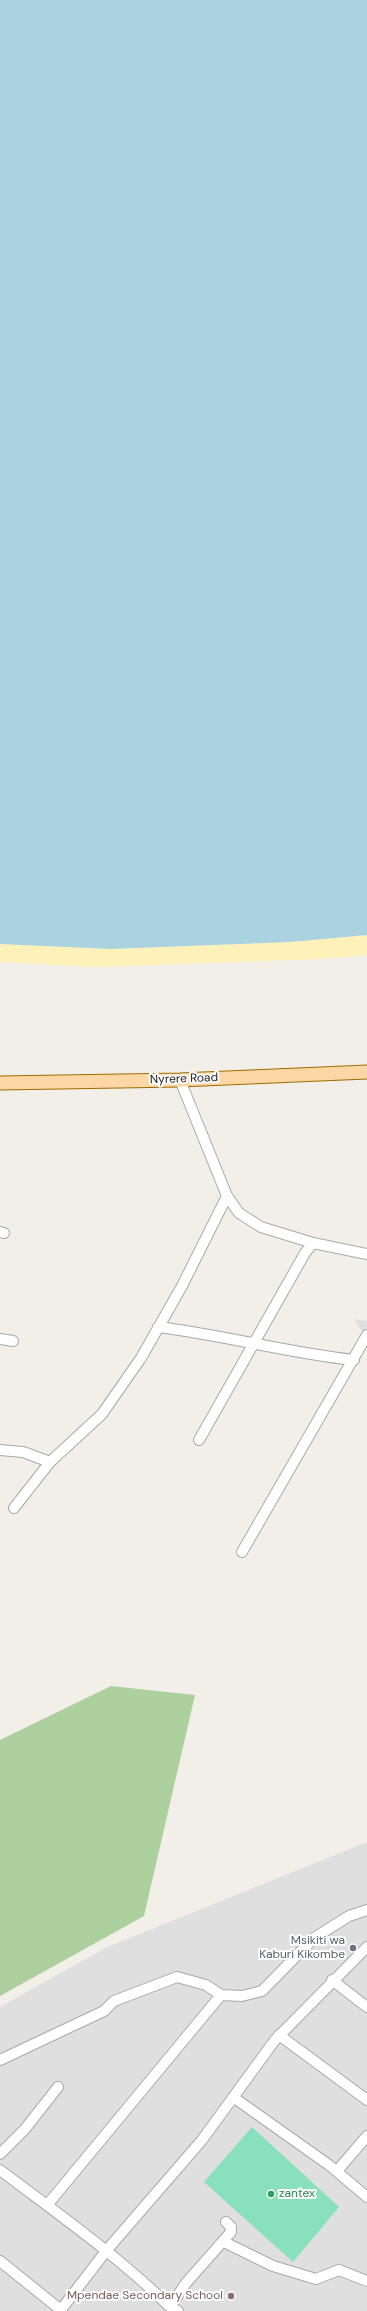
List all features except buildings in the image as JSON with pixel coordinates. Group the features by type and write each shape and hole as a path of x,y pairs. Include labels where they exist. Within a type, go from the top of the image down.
{"main road":[{"name":"Nyrere Road","path":"0,1092 367,1072"},
{"name":"Nyrere Road","path":"0,1083 181,1083 367,1079"}],"street":[{"path":"181,1083 227,1196 239,1213 250,1221 313,1243 367,1254"},
{"path":"14,1508 50,1462 102,1414 141,1358 182,1286 227,1196"},
{"path":"199,1440 304,1253 313,1243"},
{"path":"158,1328 308,1355 354,1360"},
{"path":"242,1552 354,1360 367,1335"},
{"path":"0,1339 13,1340"},
{"path":"0,1450 23,1452 50,1462"},
{"path":"0,2060 104,2011 114,2002 177,1977 206,1985 221,1995 242,1996 262,1990 314,1938 349,1916 367,1910"},
{"path":"0,2261 61,2311 106,2251 197,2146 279,2035 332,1980 367,1947"},
{"path":"332,1980 367,2007"},
{"path":"48,2204 221,1995"},
{"path":"279,2035 367,2100"},
{"path":"0,2154 25,2129 58,2087"},
{"path":"233,2097 337,2171 367,2197"},
{"path":"337,2171 367,2136"},
{"path":"0,2170 48,2204 73,2226 139,2277 174,2309 186,2283 224,2242 232,2230 226,2222"},
{"path":"224,2242 273,2266 316,2278 338,2270 367,2281"}],"shaded area":[{"path":"354,1319 367,1321 367,1339"},
{"path":"367,1842 367,2311 0,2311 0,2007 105,1948"}],"green space":[{"path":"111,1686 195,1695 144,1916 0,1996 0,1740"},
{"name":"zantex","path":"252,2127 339,2207 293,2262 204,2182"}],"sand":[{"path":"367,935 367,955 321,959 94,967 0,962 0,944 111,949 290,942"}],"water":[{"path":"0,0 367,0 367,935 290,942 111,949 0,944"}],"place":[{"name":"Msikiti wa Kaburi Kikombe","path":"353,1948"},
{"name":"zantex","path":"271,2194"},
{"name":"Mpendae Secondary School","path":"231,2296"}]}
